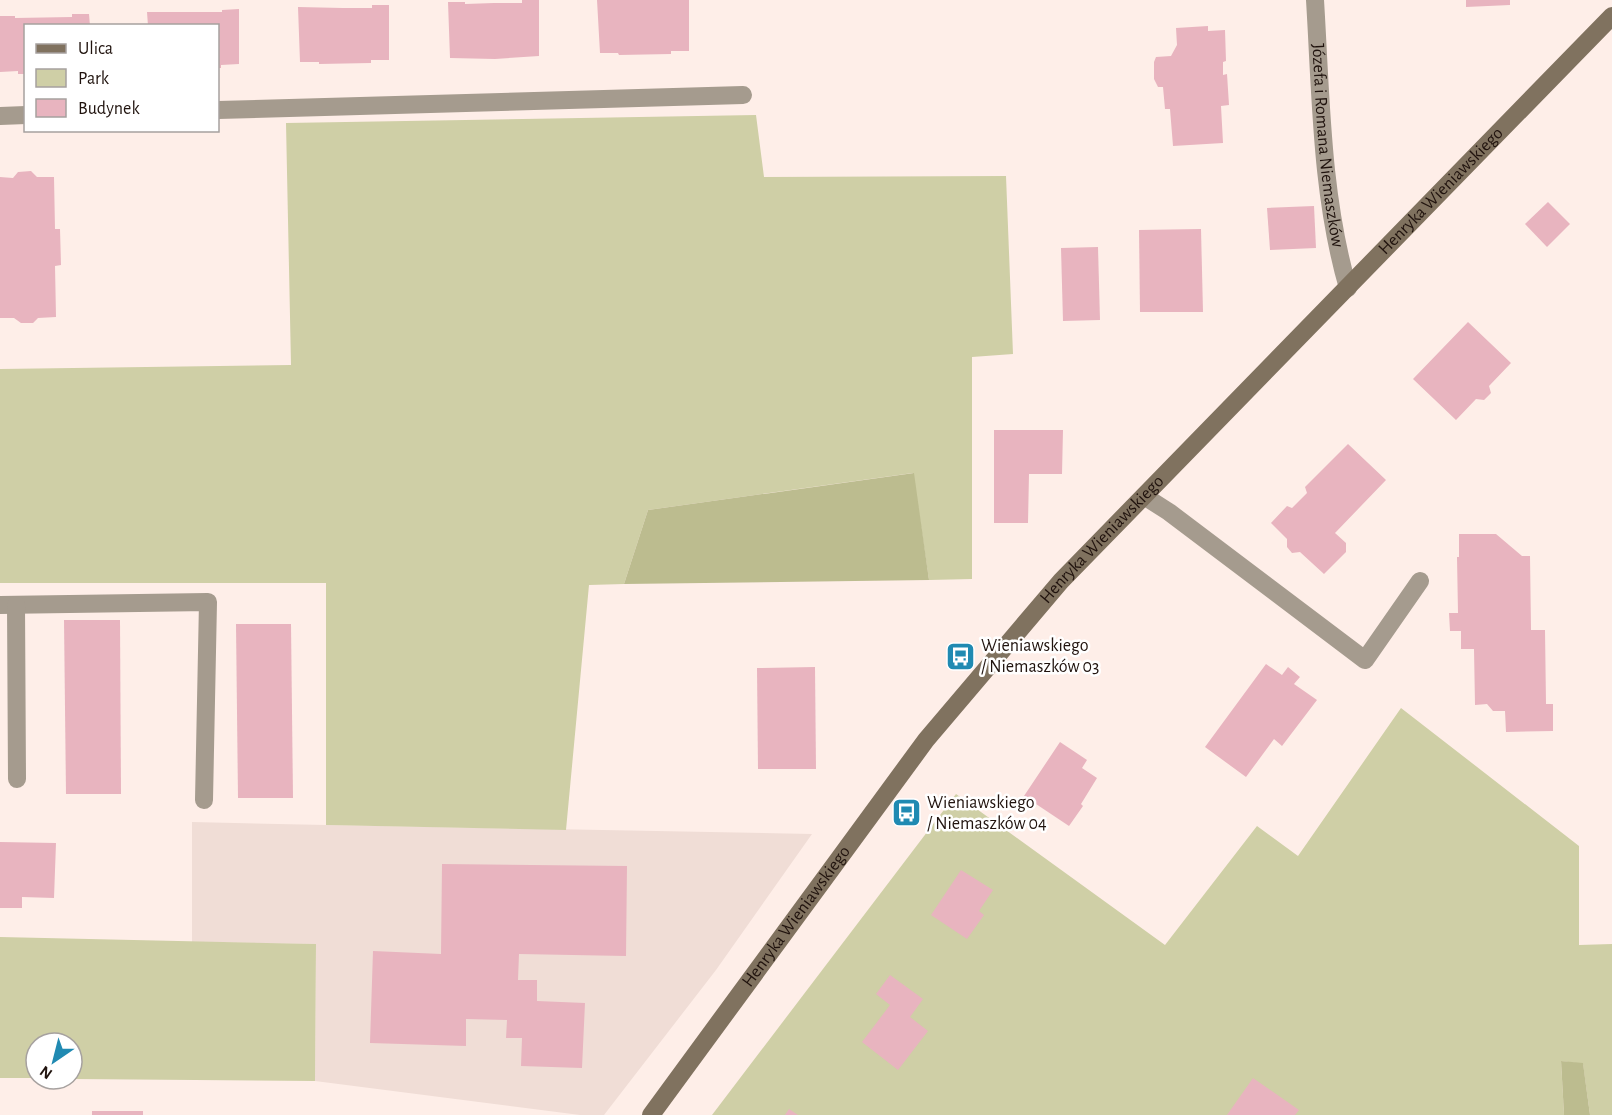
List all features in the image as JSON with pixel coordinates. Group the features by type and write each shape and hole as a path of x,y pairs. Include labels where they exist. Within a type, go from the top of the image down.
{"street":[{"name":"Józefa i Romana Niemaszków","path":"1315,0 1326,169 1340,261 1348,288"},
{"name":"Henryka Wieniawskiego","path":"651,1115 926,740 1061,581 1612,16"},
{"path":"219,110 743,96"},
{"path":"0,116 24,115"},
{"path":"1144,496 1169,512 1365,660 1420,581"},
{"path":"17,779 8,605 208,602 204,800"}],"shaded area":[{"path":"192,822 812,834 716,970 604,1115 580,1115 315,1081 316,944 192,942"}],"green space":[{"path":"756,115 764,177 1006,176 1013,354 972,357 972,579 929,580 913,473 648,510 624,584 589,585 566,830 326,825 326,583 0,583 0,369 291,365 286,123"},
{"path":"914,473 929,580 624,584 648,510"},
{"path":"1401,708 1579,846 1579,945 1612,944 1612,1115 1590,1115 1583,1064 1561,1061 1564,1115 712,1115 956,794 1165,945 1257,826 1298,856"},
{"path":"0,937 316,944 315,1081 84,1079 84,1031 24,1031 24,1078 0,1078"},
{"path":"1561,1061 1583,1063 1590,1115 1564,1115"}],"building":[{"path":"522,0 539,0 539,56 495,59 450,58 448,2 522,3"},
{"path":"597,0 689,0 689,51 671,51 671,54 600,53"},
{"path":"1466,0 1510,0 1510,5 1466,7"},
{"path":"372,5 389,5 389,60 371,60 371,63 300,62 298,7 372,8"},
{"path":"239,9 239,64 221,65 221,68 219,68 219,24 148,24 147,12 222,12 222,10"},
{"path":"72,14 89,14 90,24 24,24 24,74 18,74 18,71 0,72 0,16 72,17"},
{"path":"1208,26 1208,31 1225,30 1226,61 1223,62 1223,75 1227,74 1229,105 1221,106 1223,143 1173,146 1170,109 1165,109 1163,87 1158,87 1154,79 1154,62 1156,57 1171,56 1177,45 1176,28"},
{"path":"31,171 37,177 54,177 55,229 60,229 61,265 55,266 56,317 38,318 33,323 21,323 14,318 0,318 0,177 13,178 18,172"},
{"path":"1548,202 1570,224 1547,247 1525,224"},
{"path":"1314,206 1316,248 1270,250 1267,208"},
{"path":"1201,229 1203,312 1140,312 1139,230"},
{"path":"1098,247 1100,320 1063,321 1061,248"},
{"path":"1468,322 1511,363 1489,386 1491,393 1484,400 1476,399 1456,420 1413,379"},
{"path":"994,430 1063,430 1062,474 1029,474 1028,523 994,523"},
{"path":"1348,444 1386,480 1335,533 1346,543 1346,552 1324,574 1300,552 1292,553 1287,547 1287,539 1271,523 1287,506 1292,508 1307,493 1305,487"},
{"path":"1459,534 1496,534 1522,556 1530,556 1531,630 1545,630 1546,704 1553,704 1553,731 1506,732 1505,711 1493,711 1487,704 1475,705 1474,649 1461,649 1461,631 1450,631 1449,613 1458,613"},
{"path":"64,620 120,620 121,794 66,794"},
{"path":"236,624 291,624 293,798 238,798"},
{"path":"1266,664 1282,675 1288,667 1300,677 1294,684 1317,700 1282,746 1274,739 1246,777 1205,747"},
{"path":"815,667 816,769 758,769 757,668"},
{"path":"1060,742 1087,760 1082,768 1097,778 1081,804 1083,806 1069,826 1024,796"},
{"path":"0,842 56,843 54,898 22,897 22,908 0,908"},
{"path":"442,864 627,866 626,956 519,954 518,980 537,980 537,1001 585,1003 582,1068 521,1066 522,1038 506,1038 507,1020 466,1019 466,1046 370,1043 373,951 441,954"},
{"path":"961,870 993,890 979,911 984,915 967,939 931,915"},
{"path":"890,975 923,999 910,1017 928,1031 898,1070 862,1042 890,1005 876,994"},
{"path":"1253,1078 1299,1110 1295,1115 1227,1115"},
{"path":"789,1109 798,1115 785,1115"},
{"path":"92,1111 143,1111 143,1115 92,1115"}],"place":[{"name":"Wieniawskiego / Niemaszków 03","path":"960,656"},
{"name":"Wieniawskiego / Niemaszków 04","path":"906,813"}]}
